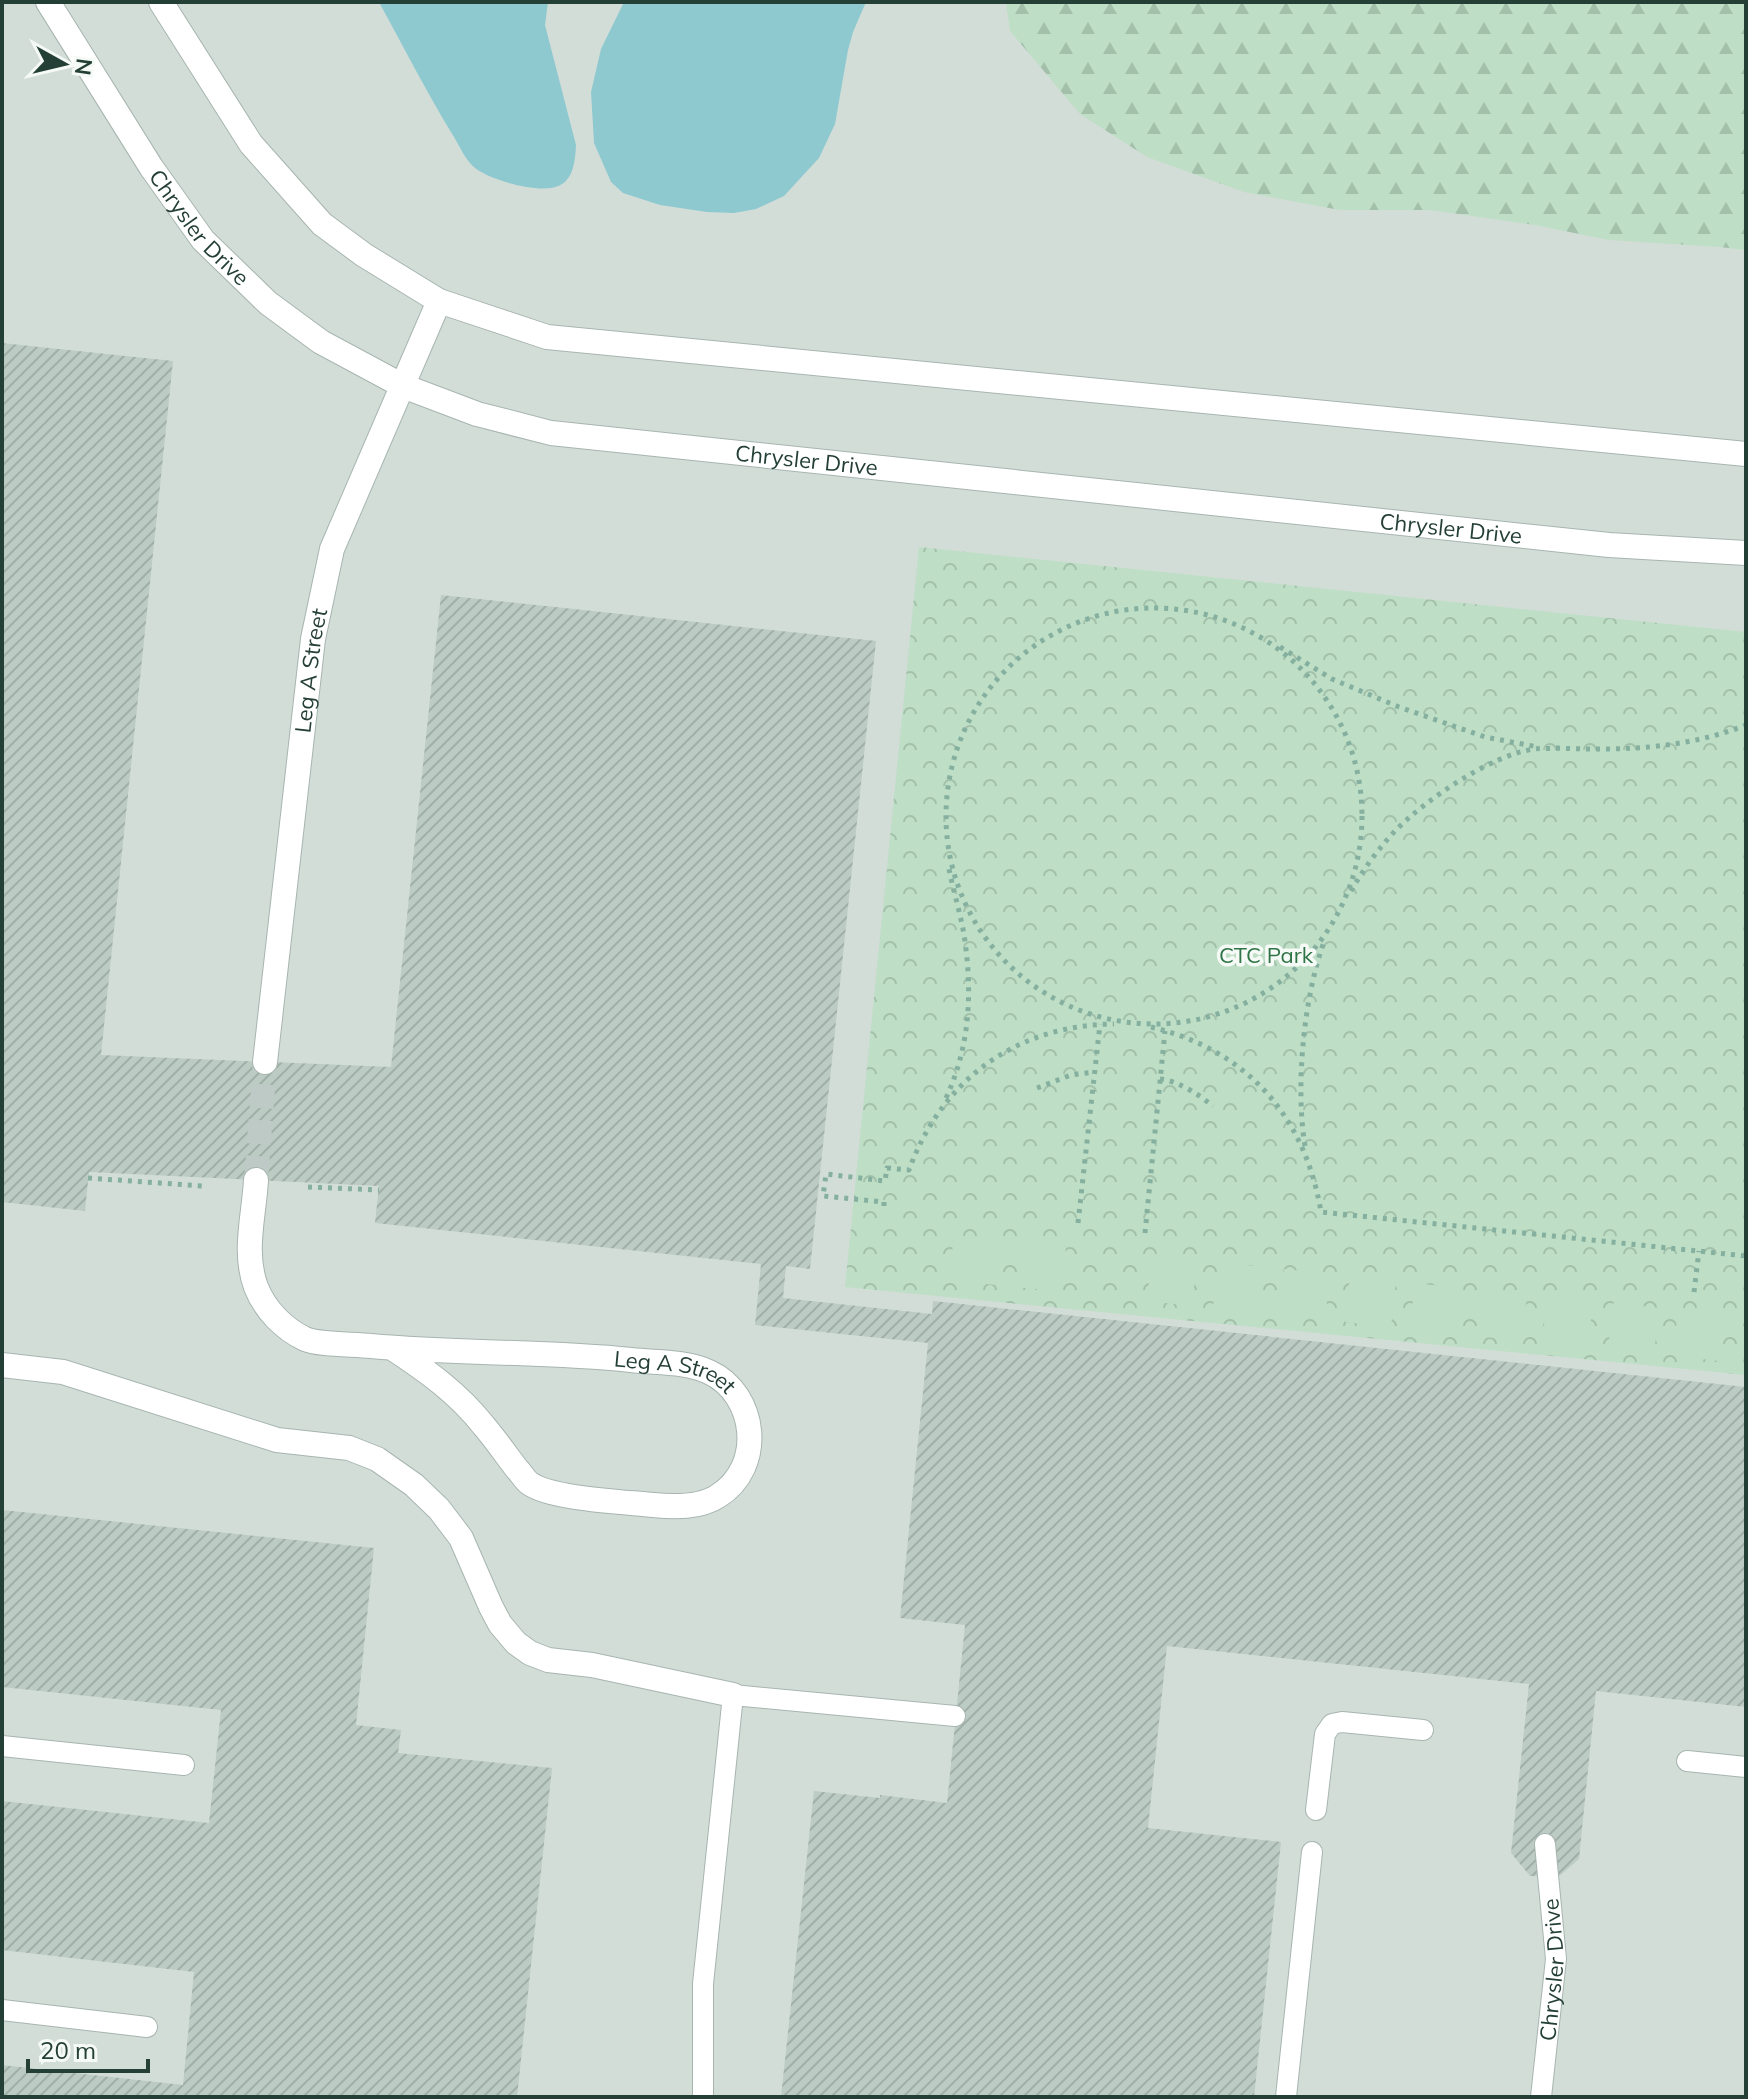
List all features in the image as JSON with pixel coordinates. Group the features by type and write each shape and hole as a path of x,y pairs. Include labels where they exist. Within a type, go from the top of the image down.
{"street":[{"name":"Chrysler Drive","path":"48,2 151,167 203,240 268,303 321,342 403,386 477,414 551,433 1609,545 1746,553"},
{"path":"161,2 251,144 322,224 364,255 439,301 547,337 1746,454"},
{"name":"Leg A Street","path":"265,1062 313,639 332,549 439,301"},
{"name":"Leg A Street","path":"256,1180 249,1261 257,1288 266,1307 284,1326 307,1340 392,1348 574,1354 708,1371 729,1384 741,1400 749,1423 751,1444 745,1464 734,1482 718,1496 700,1503 671,1507 556,1494 529,1483 457,1395 392,1348"},
{"path":"2,1365 63,1372 277,1440 349,1448 377,1459 414,1485 439,1509 461,1538 500,1624 516,1643 530,1653 548,1660 592,1665 733,1695"}],"lane":[{"path":"703,2097 703,1984 733,1695 955,1716"},
{"path":"1316,1810 1325,1734 1332,1724 1342,1722 1423,1730"},
{"path":"2,1746 184,1765"},
{"path":"1687,1761 1746,1767"},
{"name":"Chrysler Drive","path":"1541,2097 1556,1959 1545,1844"},
{"path":"1286,2097 1312,1852"},
{"path":"2,2010 147,2027"}],"path":[{"path":"884,1206 884,1202 823,1196 826,1174 885,1181 887,1168 909,1170 921,1140 958,1070 966,1035 968,1006 966,951 947,840 951,769 962,736 989,690 1012,664 1040,642 1071,625 1122,610 1179,609 1220,618 1332,679 1432,720 1504,742 1559,748"},
{"path":"1265,640 1304,672 1329,704 1354,759 1361,799 1360,840 1352,880 1320,952 1306,1028 1301,1115 1321,1212 1746,1256"},
{"path":"937,1113 973,1074 1031,1039 1064,1028 1100,1024 1163,1025 1193,1021 1213,1017 1250,1002 1276,985 1319,943 1357,880 1397,828 1437,796 1480,769 1535,749 1665,746 1700,740 1746,725"},
{"path":"947,840 954,874 966,908 984,938 1008,965 1034,988 1065,1005 1098,1018 1165,1031 1212,1049 1252,1078 1286,1116 1309,1161"},
{"path":"1078,1223 1100,1024"},
{"path":"1145,1233 1165,1031"},
{"path":"1037,1088 1071,1075 1094,1072"},
{"path":"1160,1079 1183,1087 1213,1106"},
{"path":"88,1178 203,1186"},
{"path":"308,1187 379,1190"},
{"path":"1694,1292 1699,1251"}],"shaded area":[{"path":"2,2 1746,2 1746,2097 2,2097"}],"green space":[{"path":"1006,2 1746,2 1746,250 1609,240 1535,225 1430,210 1340,210 1244,192 1147,157 1080,114 1010,31"},
{"name":"CTC Park","path":"919,547 1746,632 1746,1375 845,1287"},
{"path":"954,1235 1000,1240 995,1285 949,1280"},
{"path":"1022,1242 1066,1246 1061,1292 1017,1287"},
{"path":"1152,1255 1197,1260 1192,1306 1147,1301"},
{"path":"1218,1262 1264,1267 1259,1313 1213,1308"},
{"path":"1284,1269 1330,1274 1325,1320 1279,1315"},
{"path":"1350,1276 1396,1281 1391,1327 1345,1322"},
{"path":"1415,1283 1461,1288 1456,1334 1410,1329"},
{"path":"1481,1290 1527,1294 1522,1341 1477,1336"},
{"path":"1547,1297 1593,1301 1588,1347 1542,1343"},
{"path":"1613,1303 1659,1308 1654,1355 1608,1350"},
{"path":"1678,1310 1725,1315 1720,1361 1673,1356"}],"water":[{"path":"379,2 548,2 545,25 576,145 573,166 564,183 551,188 511,184 491,177 472,165 434,104"},
{"path":"624,2 866,2 848,50 835,124 819,158 784,196 756,209 734,213 707,212 660,205 623,193 611,182 594,143 591,92 601,49"}],"building":[{"path":"2,343 173,361 101,1055 391,1067 441,595 876,641 810,1269 786,1266 783,1298 932,1314 933,1301 1746,1387 1746,1707 1596,1691 1579,1859 1558,1877 1530,1876 1511,1853 1529,1684 1167,1646 1148,1828 1281,1842 1254,2097 781,2097 814,1791 947,1803 965,1625 900,1618 928,1343 755,1325 761,1264 375,1223 379,1186 89,1172 85,1211 2,1202"},
{"path":"2,1510 374,1548 356,1725 401,1730 398,1753 552,1768 517,2097 2,2097 2,2065 183,2085 194,1972 2,1950 2,1801 209,1823 221,1710 2,1687"}],"tunnel":[{"path":"256,1180 265,1062"}]}
